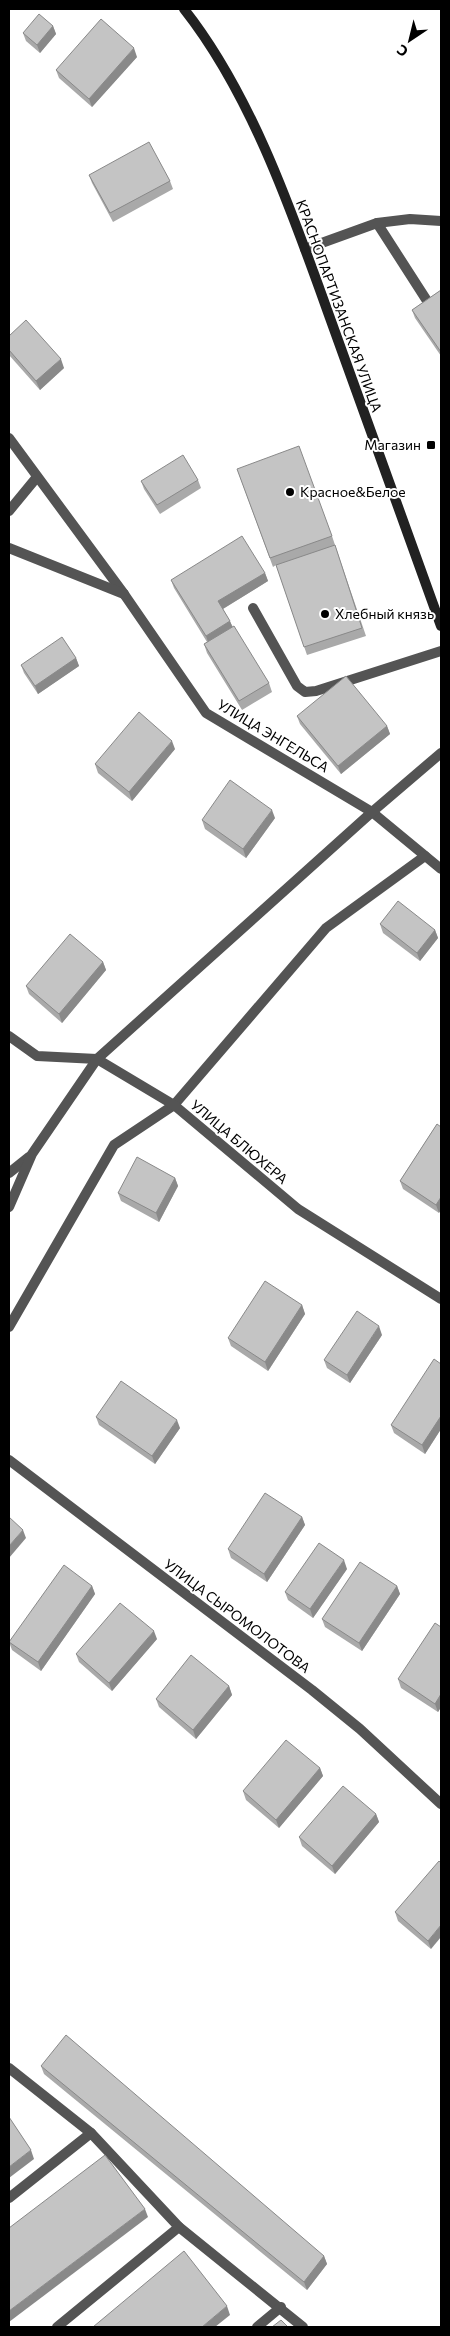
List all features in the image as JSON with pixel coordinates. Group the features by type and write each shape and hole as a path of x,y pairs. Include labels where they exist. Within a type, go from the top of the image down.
{"main road":[{"name":"КРАСНОПАРТИЗАНСКАЯ УЛИЦА","path":"184,9 199,27 255,125 305,250 441,626"}],"street":[{"path":"305,250 377,223 410,219 441,221"},
{"path":"377,223 431,307"},
{"name":"УЛИЦА ЭНГЕЛЬСА","path":"9,438 124,594 206,712 372,812 441,869"},
{"path":"9,511 38,477"},
{"path":"9,548 124,594"},
{"path":"253,608 297,686 305,692 316,691 441,651"},
{"path":"9,1207 32,1154 97,1059 372,812 441,753"},
{"path":"9,1327 114,1145 174,1104 326,928 425,856"},
{"name":"УЛИЦА БЛЮХЕРА","path":"9,1036 37,1056 97,1059 155,1091 174,1104 298,1209 441,1299"},
{"path":"9,1173 32,1154"},
{"name":"УЛИЦА СЫРОМОЛОТОВА","path":"9,1459 312,1690 360,1729 441,1804"},
{"path":"9,2068 91,2133 179,2227 303,2327"},
{"path":"9,2198 91,2133"},
{"path":"57,2327 179,2227"},
{"path":"257,2327 281,2308"}],"building":[{"path":"39,14 53,26 37,45 23,33"},
{"path":"101,19 134,48 89,99 56,70"},
{"path":"149,142 170,181 110,213 89,175"},
{"path":"441,290 441,352 412,310"},
{"path":"26,320 61,359 36,381 9,350 9,336"},
{"path":"299,446 332,536 270,558 237,469"},
{"path":"183,455 198,480 157,505 141,481"},
{"path":"242,536 265,573 218,601 230,621 206,636 171,580"},
{"path":"335,545 362,628 304,647 276,565"},
{"path":"234,626 269,683 239,701 204,644"},
{"path":"62,637 76,658 35,686 21,665"},
{"path":"346,676 387,726 338,766 297,716"},
{"path":"139,712 172,741 129,792 95,764"},
{"path":"230,780 272,810 243,849 202,820"},
{"path":"398,901 435,930 417,953 380,924"},
{"path":"70,934 103,962 59,1014 26,986"},
{"path":"437,1124 441,1127 441,1197 436,1205 400,1181"},
{"path":"137,1157 175,1178 156,1213 118,1193"},
{"path":"265,1281 302,1305 265,1362 228,1338"},
{"path":"357,1311 379,1326 347,1375 324,1360"},
{"path":"434,1359 441,1364 441,1416 422,1445 391,1425"},
{"path":"121,1381 177,1420 152,1456 96,1417"},
{"path":"265,1493 302,1517 264,1574 228,1549"},
{"path":"9,1517 23,1530 9,1546"},
{"path":"319,1543 344,1560 310,1609 285,1592"},
{"path":"360,1562 397,1586 359,1643 322,1619"},
{"path":"64,1565 92,1586 38,1662 9,1642"},
{"path":"120,1603 154,1631 109,1683 76,1654"},
{"path":"435,1623 441,1627 441,1694 435,1704 398,1679"},
{"path":"191,1655 229,1686 193,1730 156,1699"},
{"path":"286,1740 320,1768 276,1820 243,1791"},
{"path":"343,1786 376,1814 332,1866 299,1837"},
{"path":"439,1861 441,1863 441,1925 428,1941 395,1912"},
{"path":"66,2035 324,2256 304,2282 41,2066"},
{"path":"9,2117 31,2150 9,2167"},
{"path":"105,2155 145,2209 9,2311 9,2228"},
{"path":"184,2251 227,2306 202,2327 93,2327"},
{"path":"281,2320 288,2327 272,2327"}],"place":[{"name":"Магазин","path":"431,445"},
{"name":"Красное&Белое","path":"290,492"},
{"name":"Хлебный князь","path":"325,614"}]}
